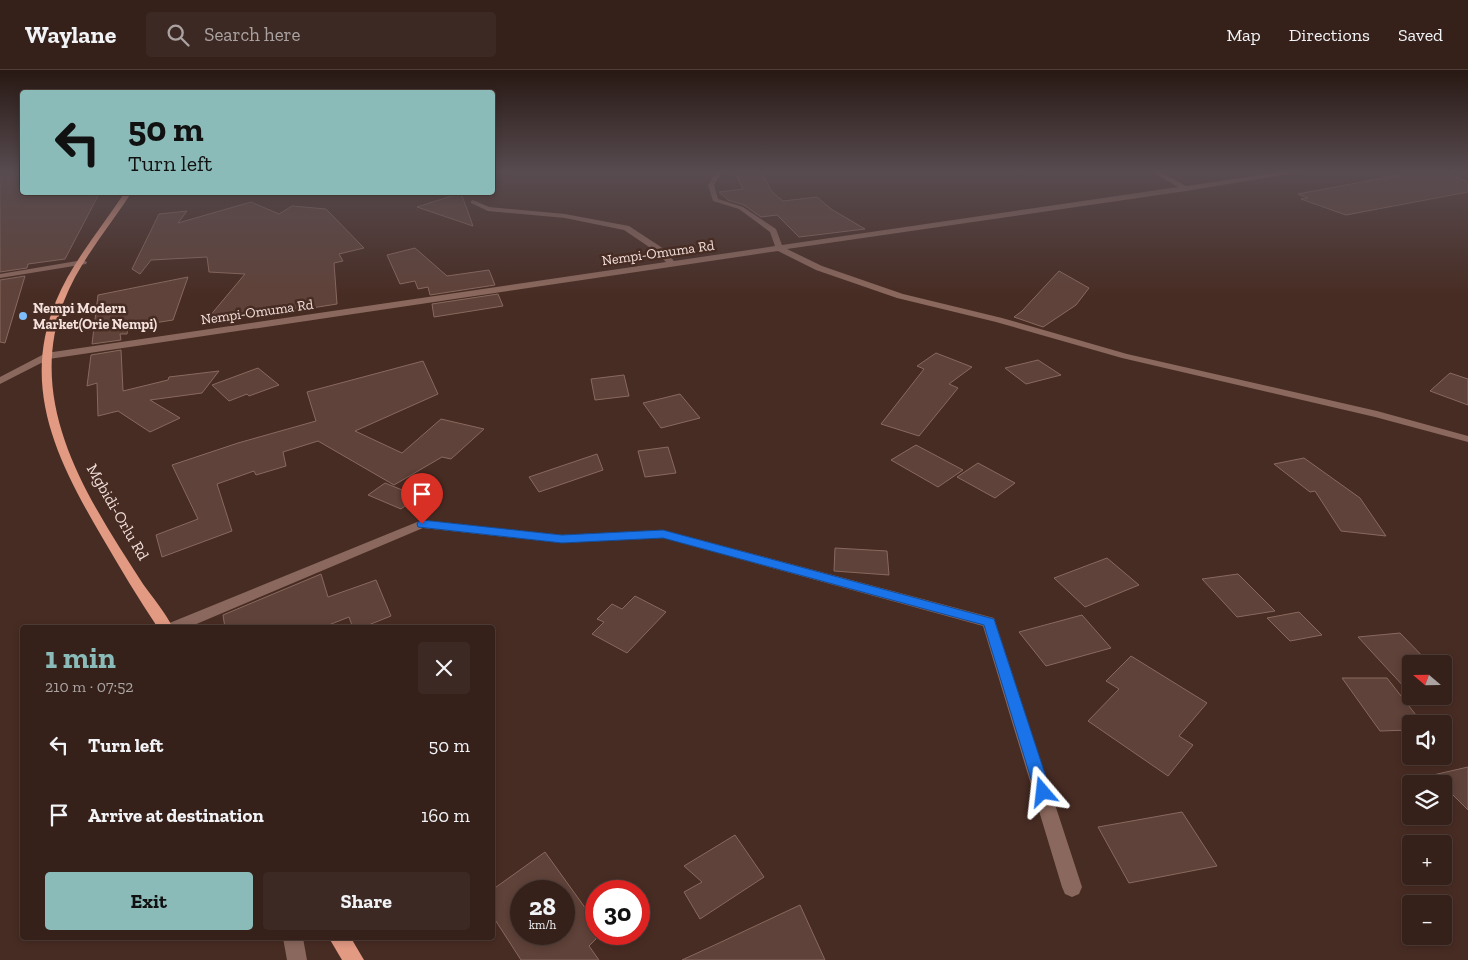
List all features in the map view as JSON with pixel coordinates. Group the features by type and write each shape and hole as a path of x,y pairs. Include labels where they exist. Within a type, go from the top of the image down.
{"main road":[{"name":"Mgbidi-Orlu Rd","path":"116,213 60,301 47,345 46,385 54,430 79,490 143,596 164,625"},
{"path":"340,940 354,960"}],"street":[{"path":"532,213 566,216 626,228 658,249 672,264"},
{"path":"747,213 773,231 779,248 819,268 900,296 1000,320 1125,356 1377,414 1468,439"},
{"name":"Nempi-Omuma Rd","path":"0,380 46,356 1024,213"},
{"path":"0,276 83,262"},
{"path":"179,625 422,524 562,539 663,534 989,622 1072,886"},
{"path":"293,940 297,960"}],"building":[{"path":"0,213 89,213 65,259 28,264 27,268 0,272"},
{"path":"186,213 178,223 214,213 329,213 364,248 339,254 343,261 334,263 337,304 299,310 299,308 251,312 248,315 209,317 245,274 209,272 207,257 151,260 140,274 132,269 159,214"},
{"path":"433,213 468,213 473,226"},
{"path":"755,213 837,213 865,229 799,237 777,215 761,217"},
{"path":"1339,213 1359,213 1346,215"},
{"path":"415,248 447,276 489,270 495,285 430,295 428,287 418,289 415,281 400,284 387,255"},
{"path":"1059,271 1089,288 1076,305 1043,327 1014,317 1022,311"},
{"path":"25,276 5,343 0,342 0,280"},
{"path":"188,277 173,320 128,327 127,334 120,334 121,340 92,344 98,295"},
{"path":"498,294 503,306 434,317 432,304"},
{"path":"121,350 123,391 168,380 169,377 219,371 202,393 150,400 180,418 150,432 118,411 98,416 97,383 87,386 91,355"},
{"path":"936,353 972,367 949,384 958,388 919,436 881,424 924,369 917,366"},
{"path":"1038,360 1061,375 1026,384 1005,368"},
{"path":"423,361 438,394 355,431 402,453 441,419 484,429 451,459 442,457 394,485 318,441 283,452 286,466 256,475 254,471 217,484 232,531 162,557 156,535 198,519 172,465 238,443 316,421 307,392"},
{"path":"258,368 279,385 229,401 212,385"},
{"path":"1450,373 1468,379 1468,405 1430,391"},
{"path":"624,375 629,396 595,400 591,379"},
{"path":"680,394 700,418 661,428 643,403"},
{"path":"916,445 963,470 938,487 891,460"},
{"path":"668,447 676,473 645,477 638,451"},
{"path":"597,454 603,470 539,492 529,477"},
{"path":"1304,458 1360,498 1386,536 1341,531 1315,491 1310,492 1274,464"},
{"path":"978,463 1015,483 995,498 957,477"},
{"path":"385,483 417,496 401,509 368,495"},
{"path":"835,548 887,551 889,575 834,571"},
{"path":"1107,558 1139,585 1085,607 1054,578"},
{"path":"321,574 328,597 376,580 391,616 368,625 352,625 349,617 329,625 225,625 223,615"},
{"path":"1238,574 1275,611 1237,617 1202,579"},
{"path":"635,596 666,612 627,653 592,634 604,622 597,619 612,604 622,609"},
{"path":"1299,612 1322,635 1290,641 1267,618"},
{"path":"1082,615 1111,648 1046,666 1019,632"},
{"path":"1400,633 1421,655 1402,655 1402,685 1358,637"},
{"path":"1131,656 1207,703 1179,736 1193,745 1168,776 1088,721 1119,689 1106,681"},
{"path":"1342,678 1387,678 1402,697 1402,705 1408,705 1416,715 1402,715 1402,730 1380,731"},
{"path":"1468,767 1468,810 1452,794 1452,775 1433,775"},
{"path":"1182,812 1217,866 1129,883 1098,827"},
{"path":"735,835 764,877 700,919 684,892 702,882 684,866"},
{"path":"545,852 565,880 510,880 510,943 495,920 495,888"},
{"path":"575,894 585,908 585,945 590,945 599,960 521,960 511,945 575,945"},
{"path":"800,905 825,960 682,960 719,943"}],"place":[{"name":"Nempi Modern Market(Orie Nempi)","path":"23,316"}],"route":[{"path":"422,524 562,539 663,534 989,622 1043,792"}]}
